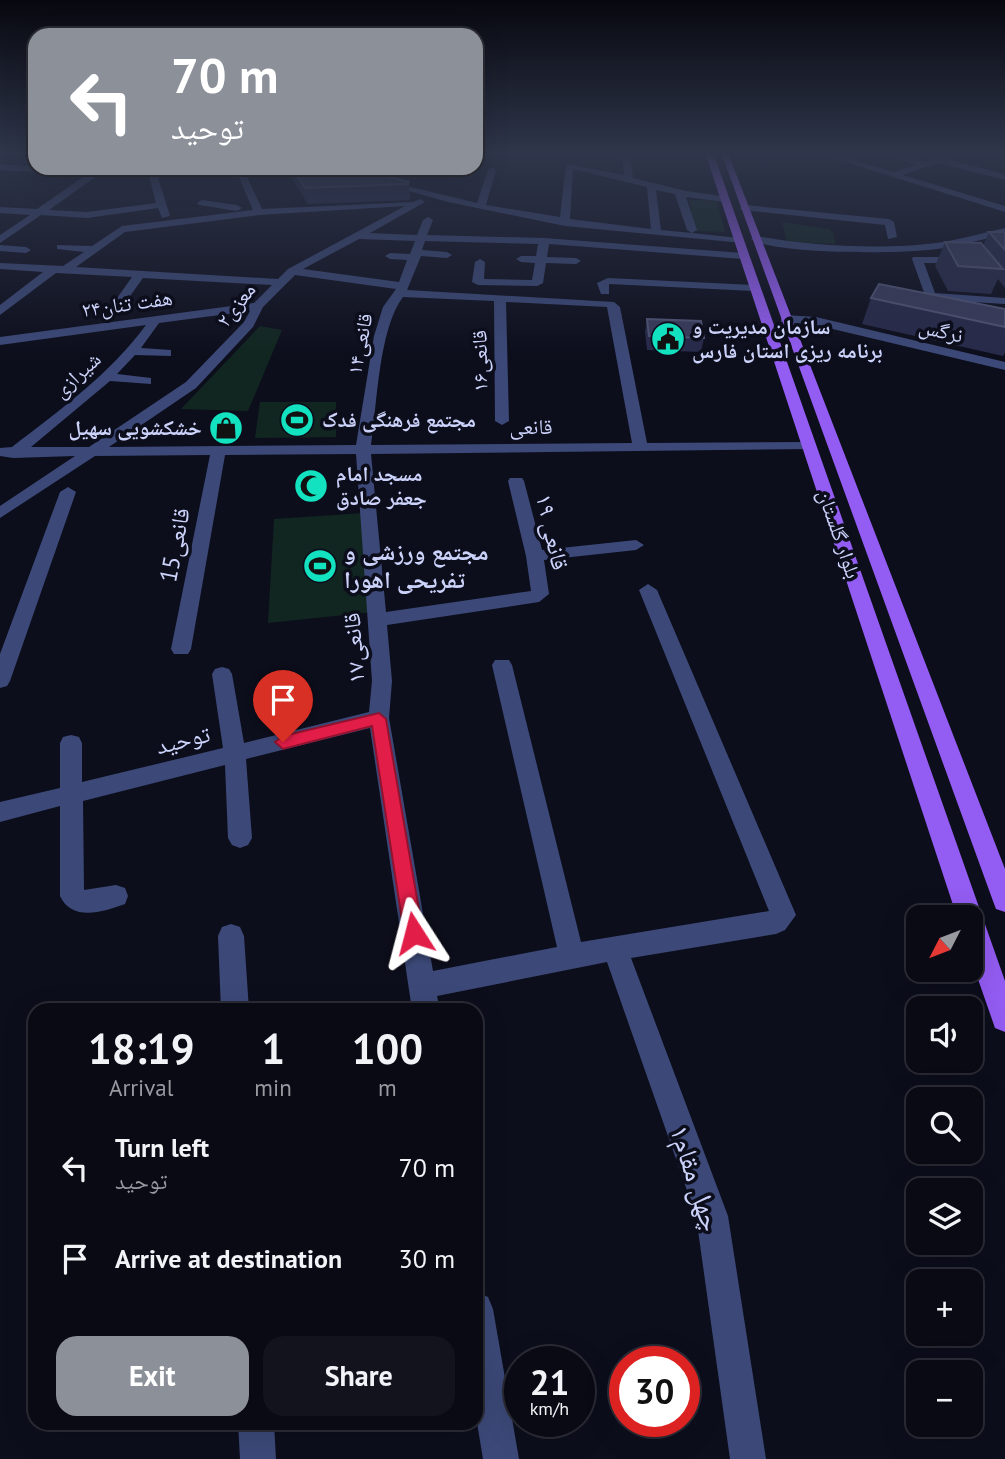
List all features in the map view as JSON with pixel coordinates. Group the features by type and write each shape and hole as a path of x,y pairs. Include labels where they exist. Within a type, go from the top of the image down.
{"main road":[{"name":"بلوار گلستان","path":"742,220 750,247 785,319 1005,901"},
{"name":"بلوار گلستان","path":"750,247 754,288 965,905"},
{"path":"870,624 902,624"},
{"path":"951,863 990,864"},
{"name":"بلوار گلستان","path":"984,959 1005,1018"}],"street":[{"path":"0,240 29,220"},
{"path":"166,220 168,225"},
{"path":"95,226 122,229 202,220"},
{"name":"۲معزی","path":"0,513 191,385 249,324 258,306 292,271 304,262 386,220"},
{"name":"۱۴قانعی","path":"363,449 380,336 388,307 401,289 428,220"},
{"path":"550,220 656,232 750,247"},
{"path":"655,220 656,232"},
{"path":"689,220 692,230"},
{"path":"877,220 890,222 892,237"},
{"path":"0,224 20,226"},
{"path":"0,311 122,229"},
{"path":"356,236 369,241 421,237 544,241 677,250 750,247 926,248 1005,231"},
{"path":"480,262 478,282 537,283 544,241"},
{"path":"801,248 936,254 963,252 997,242"},
{"path":"61,247 91,249"},
{"path":"638,273 643,247"},
{"path":"0,248 26,250"},
{"path":"674,266 677,250"},
{"path":"390,256 447,255"},
{"path":"521,259 576,261"},
{"path":"938,317 917,260 952,261"},
{"path":"304,262 342,265"},
{"path":"0,266 279,282"},
{"path":"292,271 423,292 500,299 603,292 638,273 754,288"},
{"path":"121,301 140,274"},
{"path":"603,292 614,307 640,447"},
{"path":"930,296 1003,297"},
{"name":"۱۶قانعی","path":"500,299 502,421"},
{"name":"هفت تنان۲۴","path":"0,341 258,306"},
{"path":"198,330 201,314"},
{"name":"شیرازی","path":"0,464 80,409 156,319"},
{"name":"نرگس","path":"785,319 816,321 1005,366"},
{"path":"131,351 166,353"},
{"path":"107,377 146,381"},
{"name":"قانعی","path":"0,452 810,446"},
{"name":"۱۷قانعی","path":"363,449 382,681 379,719 424,998"},
{"name":"15قانعی","path":"181,649 218,450"},
{"name":"قانعی ۱۹","path":"377,620 533,598 540,594 535,556 516,481"},
{"path":"0,681 9,627 68,492"},
{"path":"535,556 636,545"},
{"path":"424,998 572,957 776,922 783,915 648,590"},
{"path":"502,665 572,957"},
{"path":"222,674 235,754 240,838"},
{"name":"توحید","path":"0,812 379,719"},
{"path":"71,743 72,896 84,903 116,896"},
{"path":"231,936 235,1003"},
{"name":"چهل مقام۱","path":"615,948 712,1216 748,1459"},
{"path":"483,1352 501,1459"},
{"path":"256,1430 258,1459"}],"green space":[{"path":"693,220 722,220 725,232 695,231"},
{"path":"782,222 829,229 836,244 787,242"},
{"path":"260,326 282,330 248,411 181,409"},
{"name":"مجتمع فرهنگی فدک","path":"260,402 336,402 336,437 255,438"},
{"name":"مجتمع ورزشی و تفریحی اهورا","path":"364,513 373,612 268,623 274,519"}],"building":[{"path":"989,232 1005,232 1005,250"},
{"path":"945,242 981,243 1003,269 958,266"},
{"path":"879,284 1005,309 1005,327 871,298"},
{"path":"647,319 701,321 704,338 649,336"}],"place":[{"name":"سازمان مدیریت و برنامه ریزی استان فارس","path":"668,339"},
{"name":"مجتمع فرهنگی فدک","path":"297,420"},
{"name":"خشکشویی سهیل","path":"226,428"},
{"name":"مسجد امام جعفر صادق","path":"311,486"},
{"name":"مجتمع ورزشی و تفریحی اهورا","path":"320,566"}],"route":[{"path":"283,742 379,719 414,933"}]}
